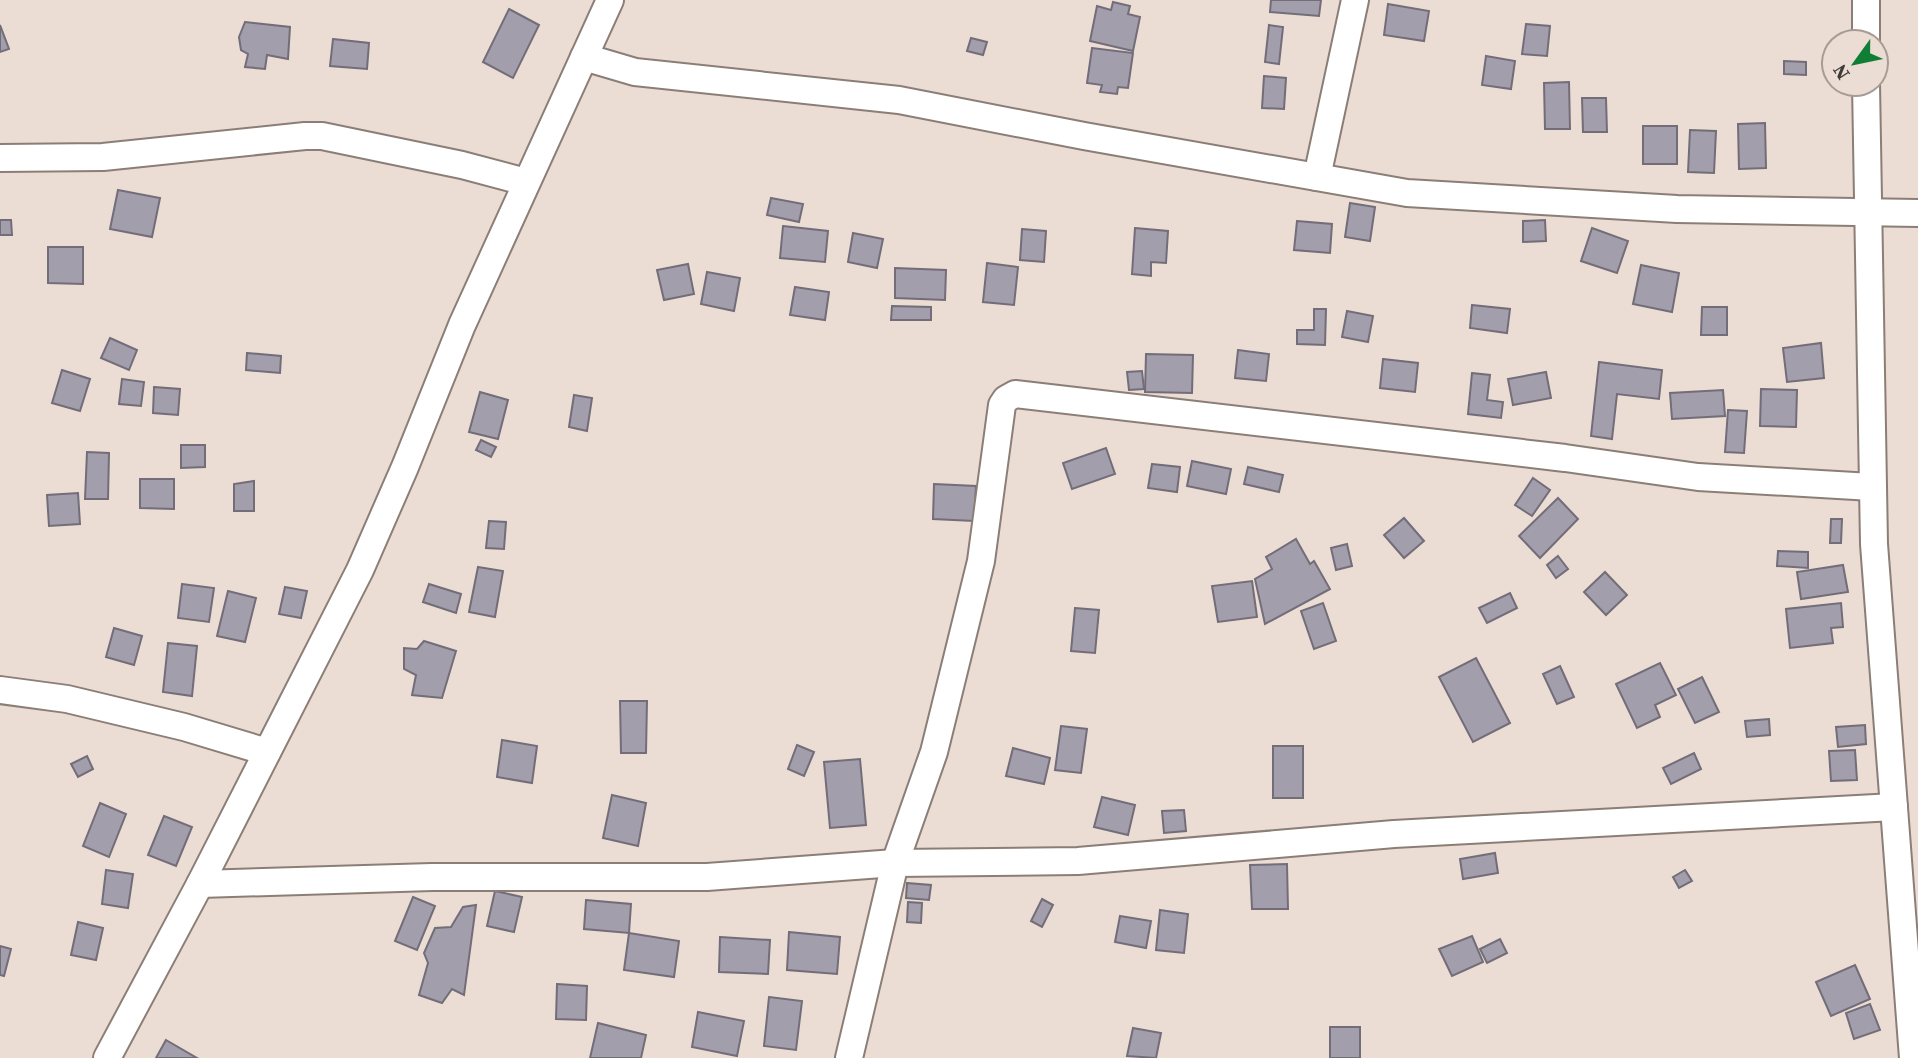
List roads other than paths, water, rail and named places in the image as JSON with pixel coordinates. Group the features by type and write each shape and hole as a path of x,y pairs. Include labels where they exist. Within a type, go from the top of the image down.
{"street":[{"path":"107,1058 201,884 360,570 462,325 610,0"},
{"path":"1317,177 1355,0"},
{"path":"1866,0 1866,28"},
{"path":"584,57 635,72 899,100 1407,193 1677,209 1918,213"},
{"path":"1866,98 1874,544 1913,1058"},
{"path":"0,158 103,157 322,136 462,165 527,182"},
{"path":"849,1058 895,863 937,739 981,561 1002,405 1006,398 1014,394 1565,458 1698,477 1872,487"},
{"path":"0,690 67,699 184,727 267,752"},
{"path":"201,884 432,877 707,877 895,863 1078,860 1394,834 1894,807"}]}
